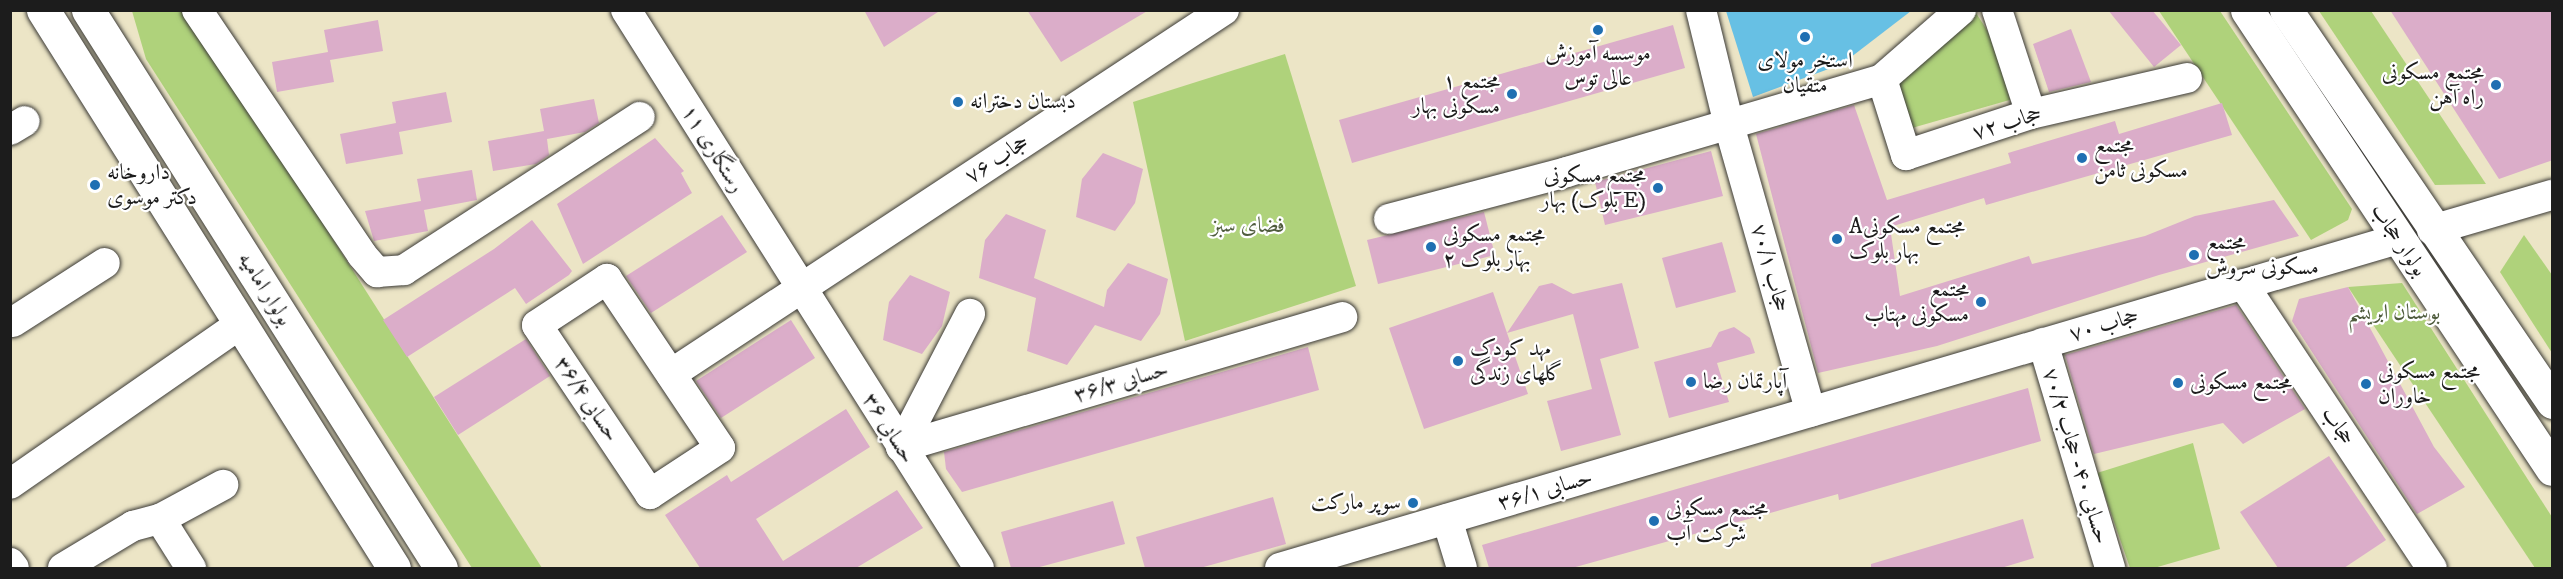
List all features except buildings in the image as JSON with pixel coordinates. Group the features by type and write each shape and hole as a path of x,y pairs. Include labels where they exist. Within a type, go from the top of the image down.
{"main road":[{"name":"بولوار امامیه","path":"43,10 394,568"},
{"name":"بولوار امامیه","path":"88,10 441,568"},
{"path":"114,10 120,58"},
{"name":"بولوار حجاب","path":"2247,10 2553,469"},
{"name":"بولوار حجاب","path":"2286,10 2432,230 2553,402"}],"street":[{"path":"197,10 356,247 377,272 404,270 640,117"},
{"name":"رستگاری ۱۱","path":"626,10 800,287"},
{"name":"حجاب ۷۶","path":"800,287 1224,10"},
{"name":"حجاب ۷۰/۱","path":"1701,10 1729,125 1811,412"},
{"path":"1389,219 1882,80 1961,10"},
{"path":"1997,10 2031,114"},
{"name":"حجاب ۷۲","path":"1882,80 1906,155 2031,114 2187,78"},
{"path":"2432,230 2553,195"},
{"name":"حجاب ۷۰","path":"1811,412 2398,239"},
{"path":"13,326 105,263"},
{"name":"حسابی ۳۶/۴","path":"607,279 671,374 720,448 650,494 537,326 607,279"},
{"name":"حجاب","path":"2243,284 2432,568"},
{"path":"671,374 800,287"},
{"name":"حسابی ۳۶","path":"800,287 979,568"},
{"path":"901,447 970,314"},
{"name":"حسابی ۳۶/۳","path":"901,447 1342,317"},
{"path":"10,484 240,324"},
{"name":"حسابی ۴۰- حجاب ۷۰/۲","path":"2043,343 2110,568"},
{"name":"حسابی ۳۶/۱","path":"1280,568 1811,412"},
{"path":"63,568 133,526 160,519 223,485"},
{"path":"160,519 191,568"},
{"path":"1447,519 1462,568"},
{"path":"10,563 14,568"}],"green space":[{"path":"132,11 188,11 542,568 472,568 146,59"},
{"path":"2159,11 2220,11 2352,209 2348,220 2311,240"},
{"path":"2319,11 2371,11 2486,184 2435,185"},
{"path":"1976,13 2001,52 2013,99 1912,128 1894,79"},
{"name":"فضای سبز","path":"1285,54 1356,286 1185,341 1133,102"},
{"path":"2524,235 2552,275 2552,353 2500,272"},
{"name":"بوستان ابریشم","path":"2402,283 2552,517 2552,568 2535,568 2348,287"},
{"path":"2193,443 2220,549 2154,568 2130,568 2097,473"}],"water":[{"name":"استخر مولای متقیان","path":"1726,10 1911,11 1842,64 1753,97"}],"place":[{"name":"موسسه آموزش عالی توس","path":"1598,30"},
{"name":"استخر مولای متقیان","path":"1805,37"},
{"name":"مجتمع مسکونی راه آهن","path":"2496,85"},
{"name":"۱ مجتمع مسکونی بهار","path":"1512,94"},
{"name":"دبستان دخترانه","path":"958,102"},
{"name":"مجتمع مسکونی ثامن","path":"2082,158"},
{"name":"داروخانه دکتر موسوی","path":"95,185"},
{"name":"مجتمع مسکونی بهار (بلوک E)","path":"1658,188"},
{"name":"Aمجتمع مسکونی بهار بلوک","path":"1837,239"},
{"name":"مجتمع مسکونی بهار بلوک ۲","path":"1431,247"},
{"name":"مجتمع مسکونی سروش","path":"2194,255"},
{"name":"مجتمع مسکونی مهتاب","path":"1981,302"},
{"name":"مهد کودک گلهای زندگی","path":"1458,361"},
{"name":"آپارتمان رضا","path":"1691,382"},
{"name":"مجتمع مسکونی","path":"2178,383"},
{"name":"مجتمع مسکونی خاوران","path":"2366,384"},
{"name":"سوپر مارکت","path":"1413,503"},
{"name":"مجتمع مسکونی شرکت آب","path":"1654,521"}]}
